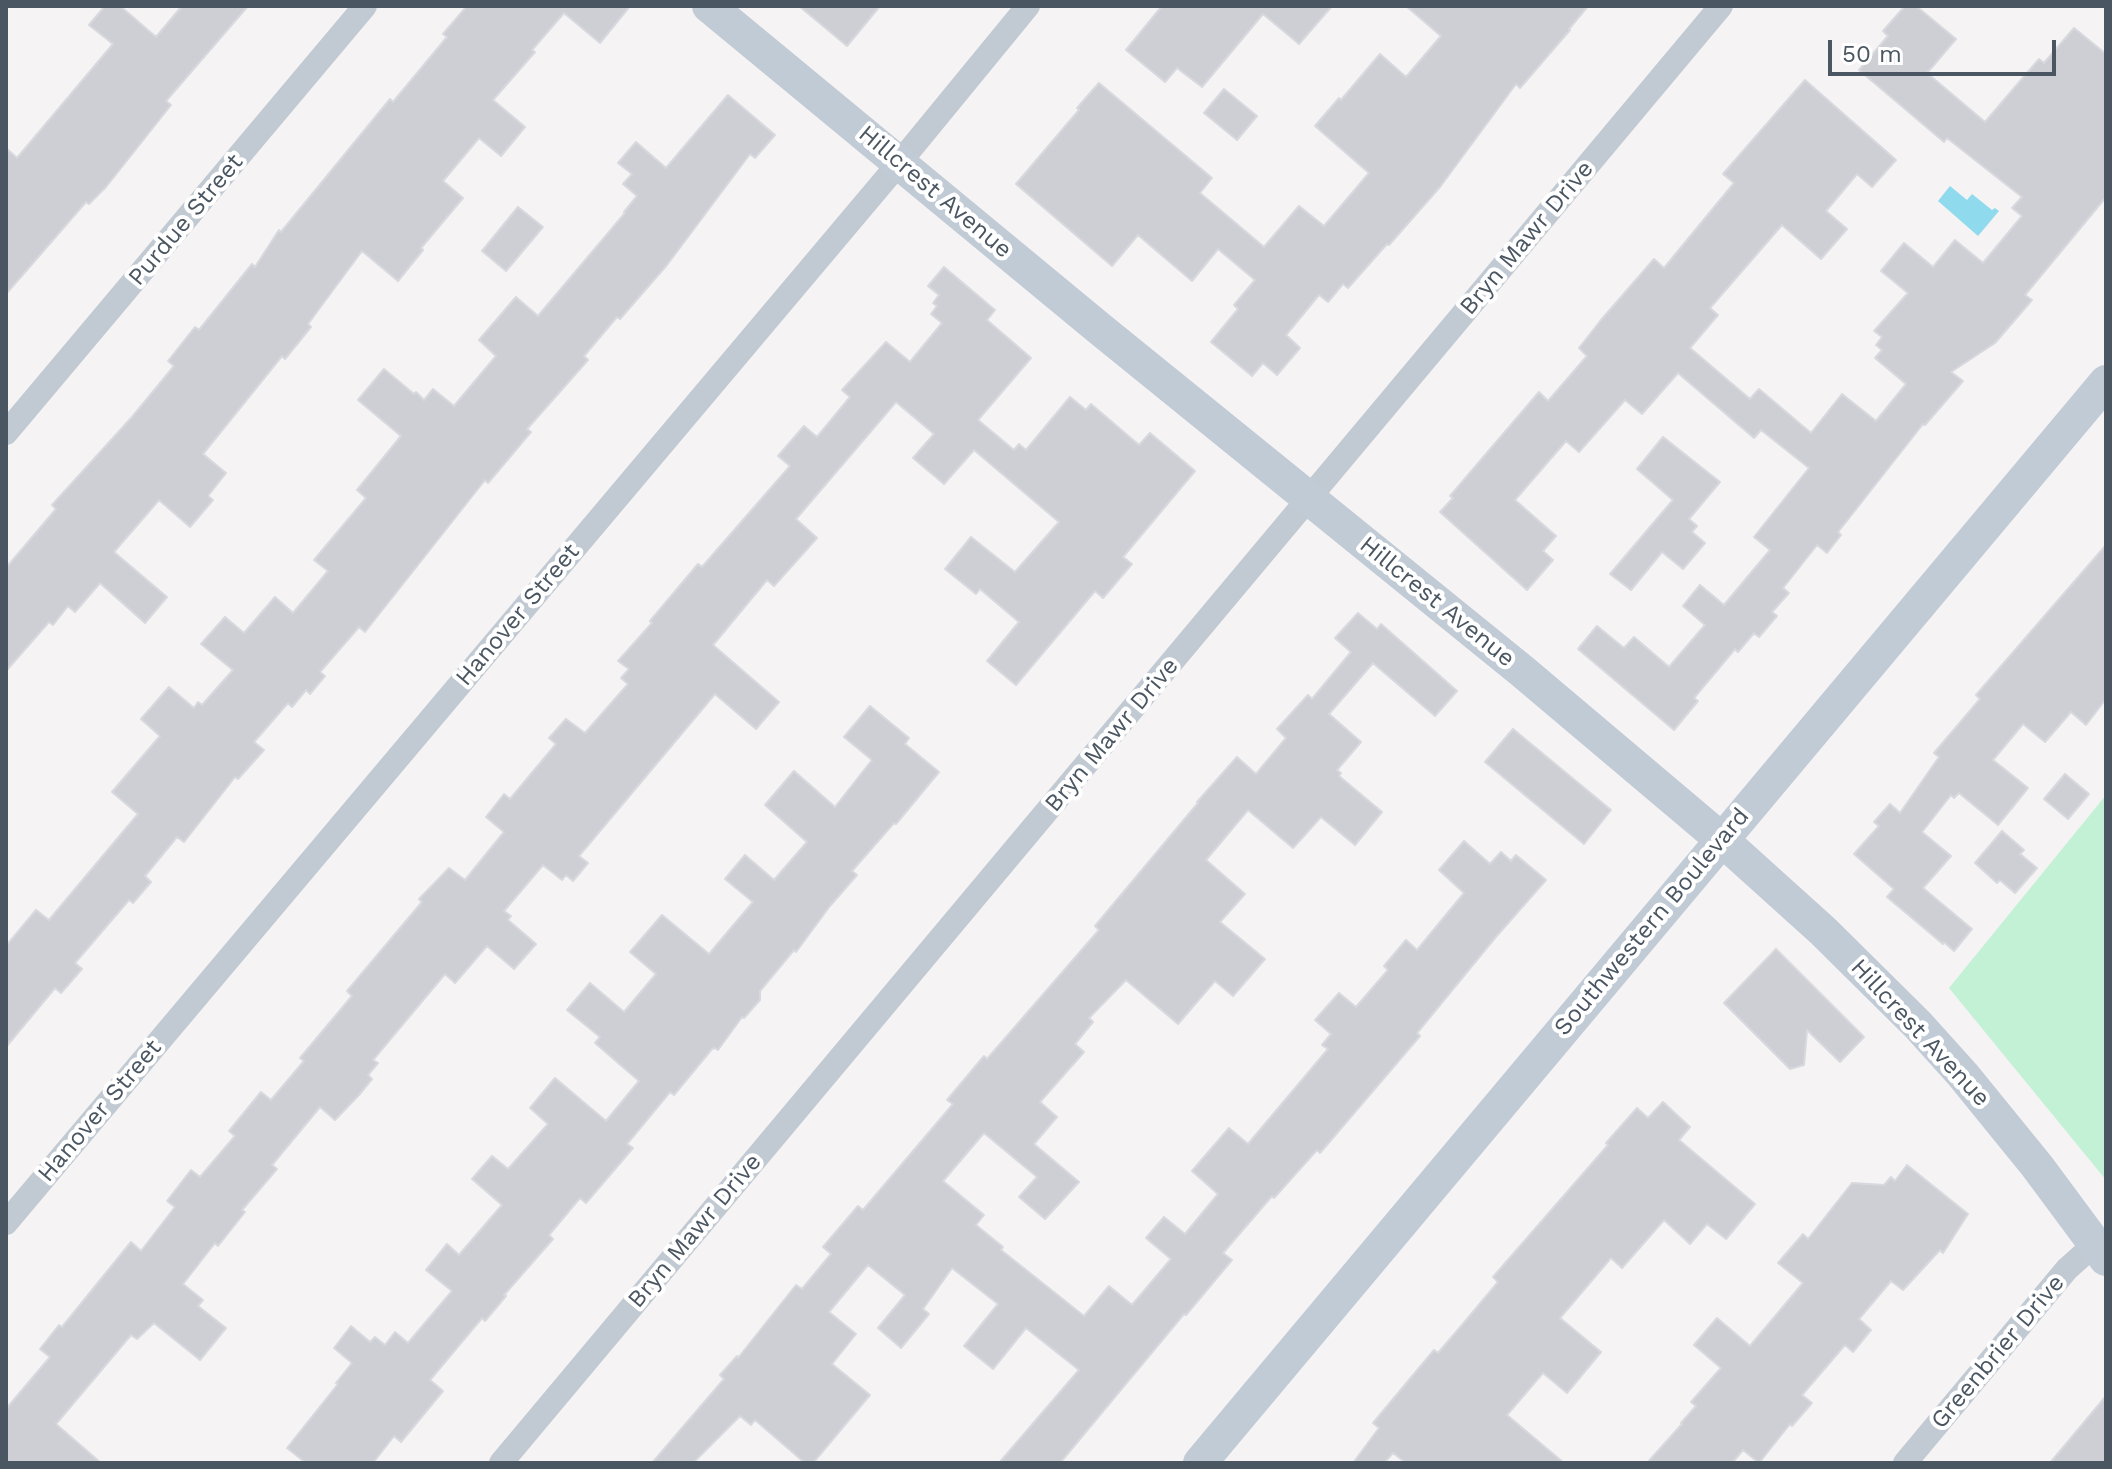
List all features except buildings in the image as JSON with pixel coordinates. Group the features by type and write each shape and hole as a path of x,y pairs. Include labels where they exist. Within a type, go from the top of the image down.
{"street":[{"name":"Purdue Street","path":"6,433 365,6"},
{"name":"Hillcrest Avenue","path":"709,6 1100,329 1522,671 1721,839 1823,931 1918,1025 2037,1166 2100,1252"},
{"name":"Hanover Street","path":"6,1223 1028,6"},
{"name":"Bryn Mawr Drive","path":"501,1463 1721,6"},
{"name":"Southwestern Boulevard","path":"1200,1463 2106,382"},
{"name":"Greenbrier Drive","path":"1905,1463 2067,1269 2100,1252"}],"green space":[{"path":"2106,795 2106,1180 1949,988"}],"water":[{"path":"1950,186 1967,200 1972,194 1992,210 1995,208 1999,211 1978,236 1938,201"}]}
